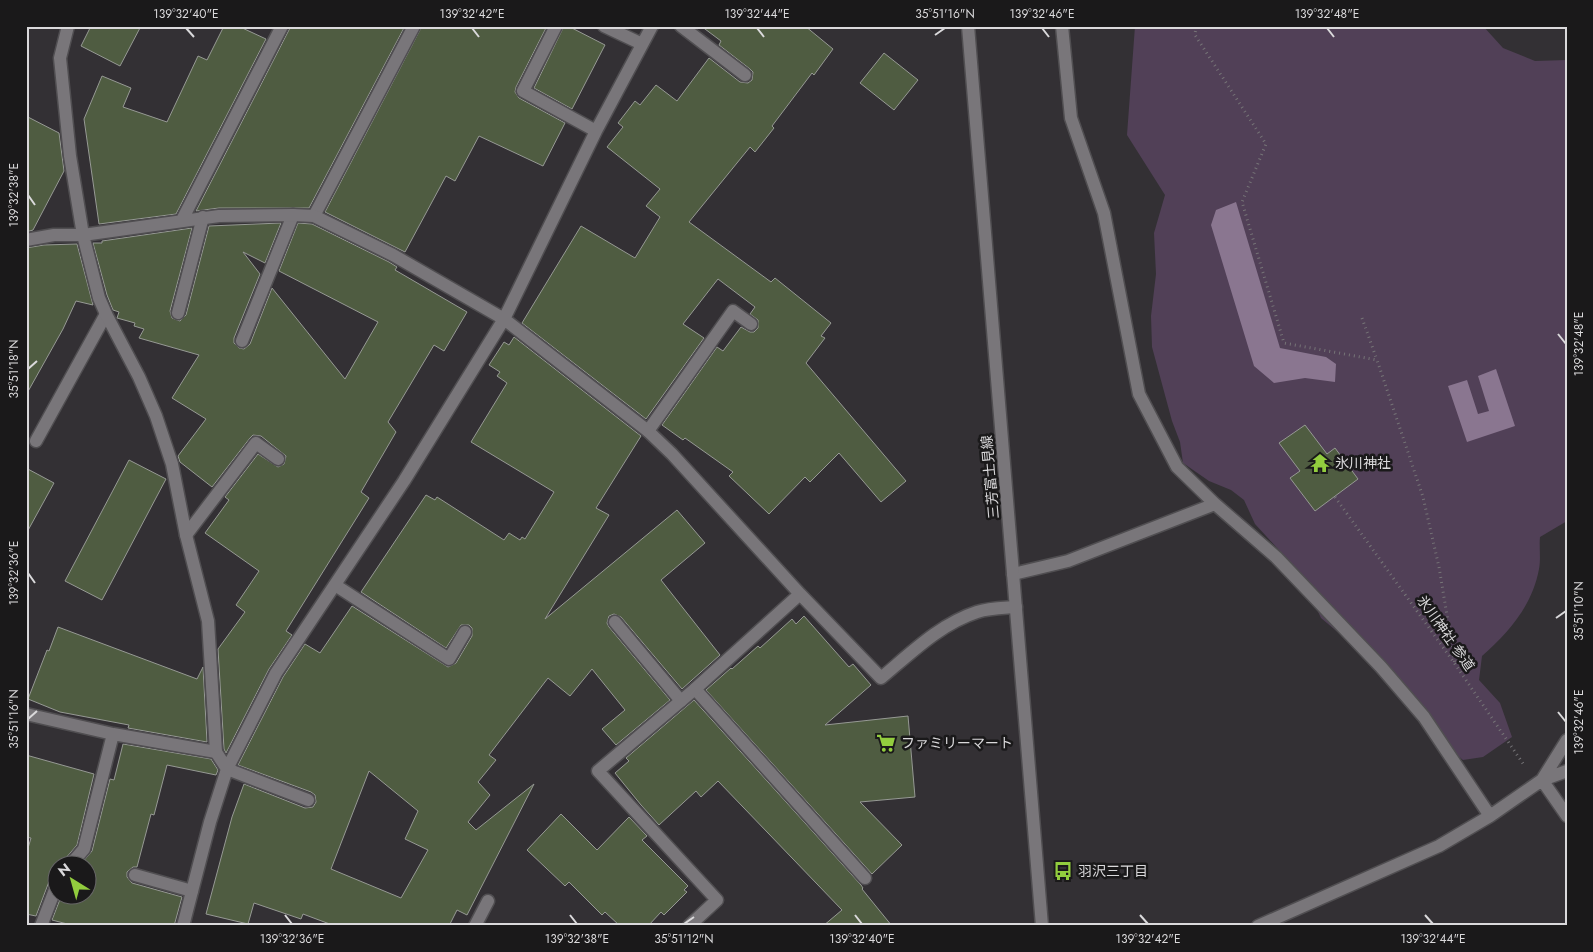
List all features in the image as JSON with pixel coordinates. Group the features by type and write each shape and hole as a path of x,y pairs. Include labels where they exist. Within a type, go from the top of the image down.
{"street":[{"path":"68,26 60,58 70,156 83,235 97,289 106,314 139,377 156,416 172,464 186,535 208,620 216,752 227,769 308,800"},
{"path":"182,220 282,26"},
{"path":"314,216 414,26"},
{"path":"556,26 523,91 596,131"},
{"path":"604,26 642,44"},
{"path":"183,926 210,822 227,769 276,673 404,481 504,319 596,131 652,26"},
{"path":"681,26 745,75"},
{"name":"三芳富士見線","path":"968,26 1042,926"},
{"path":"1062,26 1071,118 1104,213 1139,394 1177,467 1215,504 1276,556 1381,667 1424,717 1490,816"},
{"path":"242,341 292,215"},
{"path":"26,240 54,235 83,235 203,217 314,216 393,255 504,319 648,431 672,454 800,594 882,678 938,631 979,612 1016,607"},
{"path":"178,314 203,217"},
{"path":"648,431 733,311 751,324"},
{"path":"36,441 106,314"},
{"path":"186,535 256,443 278,459"},
{"path":"1013,574 1068,561 1215,504"},
{"path":"335,585 449,659 466,632"},
{"path":"689,926 717,900 598,771 695,689 800,594"},
{"path":"615,622 681,701"},
{"path":"695,689 865,878"},
{"path":"26,714 113,734 216,752"},
{"path":"80,854 84,849 113,734"},
{"path":"1540,782 1567,740"},
{"path":"1258,926 1439,846 1490,816 1540,782 1567,771"},
{"path":"1540,782 1567,816"},
{"path":"135,875 192,891"},
{"path":"476,926 488,901"},
{"path":"41,926 50,904"}],"path":[{"path":"1196,26 1195,35 1266,144 1242,202 1284,344 1377,360"},
{"path":"1362,318 1423,497 1439,567 1455,664"},
{"name":"氷川神社 参道","path":"1335,497 1540,782"}],"shaded area":[{"path":"1135,26 1483,26 1503,48 1535,61 1567,60 1567,521 1540,537 1539,569 1531,595 1510,628 1482,656 1479,680 1500,703 1512,737 1483,757 1463,760 1445,745 1392,670 1369,648 1340,634 1321,618 1303,580 1289,561 1255,524 1244,500 1231,490 1209,481 1183,463 1180,442 1172,421 1152,347 1151,316 1156,274 1154,233 1165,195 1127,135"},
{"path":"1236,202 1280,348 1326,357 1336,364 1335,382 1305,378 1274,383 1254,366 1211,225 1216,210"},
{"path":"1496,369 1515,426 1467,442 1448,386 1467,380 1478,414 1489,411 1478,376"}],"building":[{"path":"91,26 141,26 120,66 81,46"},
{"path":"224,26 238,26 266,39 176,214 99,224 84,119 102,76 131,88 123,107 167,122 198,56 207,60"},
{"path":"291,26 405,26 309,208 219,208 196,211"},
{"path":"422,26 547,26 515,92 519,98 565,123 543,166 479,136 455,181 446,176 405,252 325,212"},
{"path":"564,26 568,26 605,45 572,109 534,88"},
{"path":"701,26 805,26 833,49 814,75 812,73 755,152 750,147 689,222 771,282 775,278 831,323 821,336 825,338 806,363 906,481 881,502 839,453 810,482 805,477 769,514 729,476 733,472 685,438 683,440 662,425 717,347 723,351 741,327 750,332 754,332 758,328 758,320 750,314 755,307 718,279 683,324 704,338 646,419 522,323 581,226 635,258 660,217 646,206 660,189 607,147 623,127 618,123 635,101 640,105 656,85 677,101 709,58 740,82 748,83 752,80 753,72 719,45 721,41"},
{"path":"884,53 918,80 894,110 860,83"},
{"path":"26,116 59,133 64,171 33,230 26,232"},
{"path":"281,223 265,263 243,252 260,274 234,338 234,343 239,348 244,349 250,344 272,288 345,379 378,322 279,271 298,223 312,224 389,262 397,267 395,270 467,312 444,351 434,345 388,422 396,432 361,492 369,498 286,631 292,635 269,669 226,753 224,749 218,649 245,612 236,605 259,571 205,533 229,500 225,497 258,454 278,467 284,464 286,456 261,436 253,435 212,487 180,462 178,456 206,419 172,398 199,355 139,338 144,329 134,326 135,323 117,318 119,312 113,310 107,295 93,243 192,228 170,311 172,318 180,321 186,315 209,226"},
{"path":"77,244 93,305 76,301 63,329 26,395 26,248 44,245"},
{"path":"514,337 641,436 596,508 609,515 545,619 677,510 705,543 661,580 720,655 682,689 621,617 614,614 609,616 607,623 609,627 670,700 616,745 602,729 625,710 592,669 570,696 548,678 489,755 496,760 478,782 490,795 468,822 476,830 534,784 467,915 457,910 449,926 335,926 303,914 301,919 254,903 248,924 206,914 232,817 244,784 305,808 313,807 316,802 315,795 311,792 238,765 283,677 305,644 320,653 352,606 448,667 456,663 472,636 472,628 469,625 461,625 446,648 361,592 426,495 435,500 437,497 504,540 509,533 520,540 522,537 525,539 554,492 471,442 507,383 497,376 500,372 489,365 504,342 509,345","holes":["369,771 418,811 405,839 428,850 401,898 331,869"]},
{"name":"氷川神社","path":"1305,425 1327,454 1335,448 1358,479 1315,511 1290,478 1300,471 1279,443"},
{"path":"129,460 166,479 102,600 65,581"},
{"path":"26,468 54,483 26,534"},
{"path":"804,616 849,667 853,664 871,685 825,725 908,716 915,797 860,802 902,845 872,874 706,690 758,646 760,648 792,619 796,624"},
{"path":"58,627 197,679 203,667 207,742 128,728 129,725 60,712 28,699"},
{"path":"694,700 861,885 862,889 892,926 823,926 842,910 718,781 701,797 696,791 659,825 641,805 615,773 629,761 626,758"},
{"path":"123,744 211,759 218,770 216,775 167,765 154,815 151,814 137,867 133,867 127,872 127,877 132,883 182,897 174,926 75,926 52,920 58,904 98,904 98,854 89,854 92,851 110,779 114,780"},
{"path":"26,755 94,774 77,845 69,854 48,854 48,884 36,916 26,914 26,855 31,838 26,837"},
{"path":"561,814 597,850 629,817 647,836 642,840 688,886 684,890 687,892 664,915 661,912 648,926 620,926 605,912 602,915 569,882 565,886 527,850"}],"place":[{"name":"氷川神社","path":"1320,463"},
{"name":"ファミリーマート","path":"886,743"},
{"name":"羽沢三丁目","path":"1063,871"}]}
